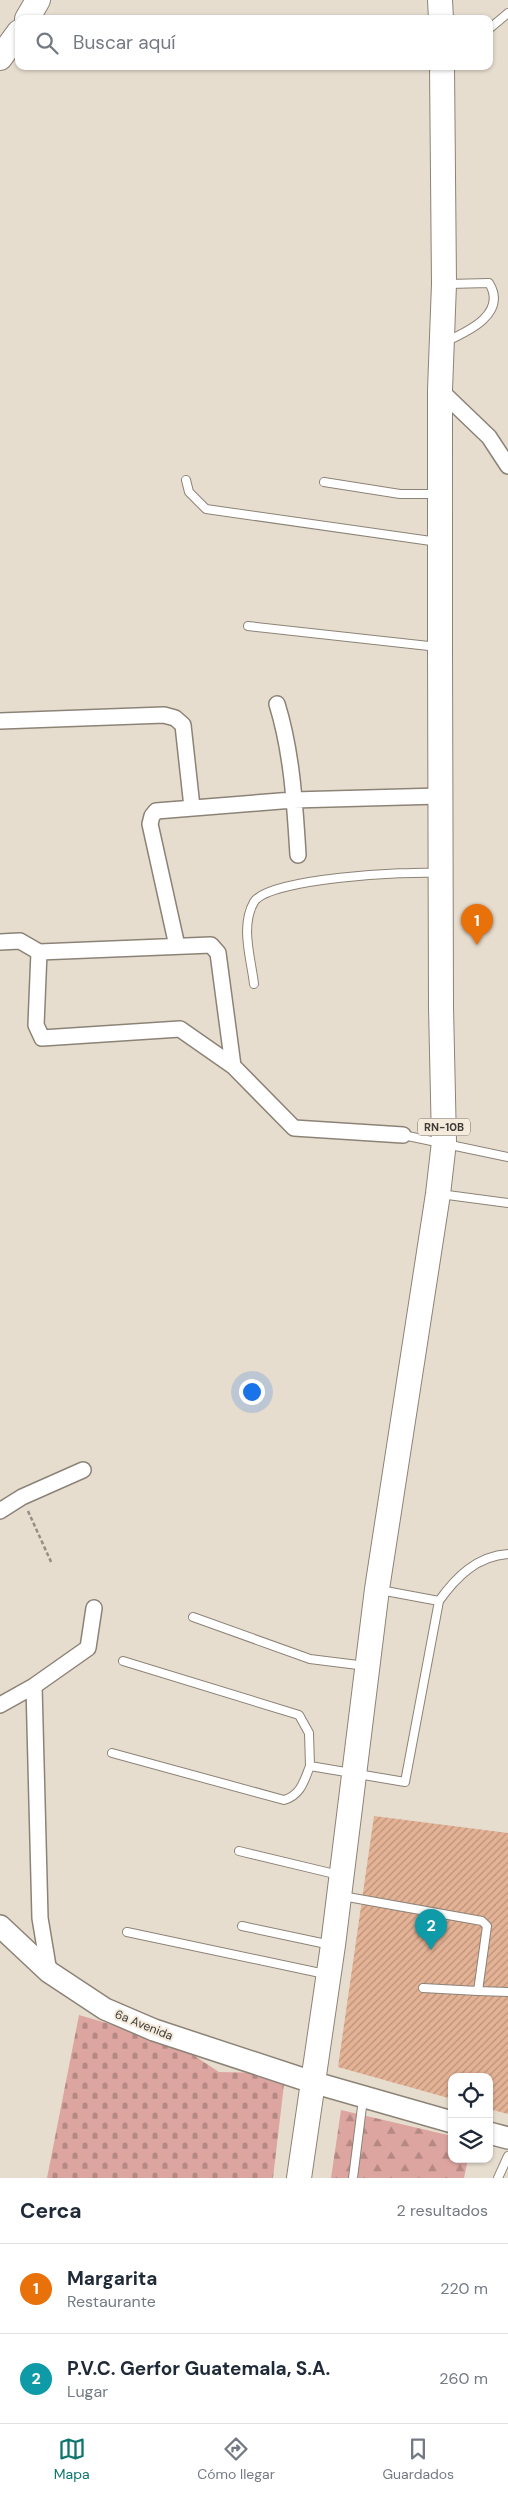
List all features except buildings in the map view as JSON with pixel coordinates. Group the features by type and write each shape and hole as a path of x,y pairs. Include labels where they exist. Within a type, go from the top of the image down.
{"main road":[{"path":"29,15 38,0"},
{"path":"440,0 441,15"},
{"path":"0,58 15,37"},
{"name":"RN-10B","path":"299,2178 327,1974 333,1945 377,1589 438,1194 444,1142 440,874 440,390 444,284 444,70"}],"street":[{"path":"440,390 489,437 508,466"},
{"path":"277,704 283,723 298,855"},
{"path":"0,721 164,715 175,718 183,725 192,807"},
{"path":"178,946 150,824 152,816 156,811 293,800 440,796"},
{"path":"0,942 20,941 39,952 211,945 218,952 233,1066"},
{"path":"39,952 36,1025 42,1038 180,1029 233,1066 294,1128 403,1135"},
{"path":"0,1511 22,1497 83,1470"},
{"path":"0,1705 34,1686 88,1648 94,1608"},
{"path":"34,1686 40,1918 49,1972"},
{"name":"6a Avenida","path":"0,1926 49,1972 105,2009 154,2030 312,2082 448,2121"},
{"path":"493,2133 508,2138"}],"lane":[{"path":"493,26 508,13"},
{"path":"441,344 487,322 497,310 499,298 495,289 488,283 444,284"},
{"path":"186,480 189,492 206,509 440,542"},
{"path":"324,482 400,494 440,494"},
{"path":"248,626 440,648"},
{"path":"254,984 246,922 254,900 269,890 303,883 380,874 415,872 440,874"},
{"path":"403,1135 444,1142 508,1157"},
{"path":"438,1194 508,1202"},
{"path":"310,1766 354,1772 402,1783 406,1780 439,1601 454,1580 474,1564 508,1554"},
{"path":"377,1589 439,1601"},
{"path":"193,1617 310,1659 367,1667"},
{"path":"112,1754 284,1800 294,1797 300,1790 310,1766 309,1733 299,1715 123,1661"},
{"path":"239,1851 340,1885 485,1923 487,1926 478,1991"},
{"path":"242,1926 333,1945"},
{"path":"127,1932 327,1974"},
{"path":"423,1988 508,1992"},
{"path":"353,2178 364,2097"},
{"path":"498,2178 508,2156"}],"path":[{"path":"22,1497 52,1564"}],"green space":[{"path":"79,2015 175,2043 219,2072 274,2073 285,2076 273,2178 47,2178"},
{"path":"341,2110 448,2135 448,2163 467,2163 464,2178 331,2178"}],"place":[{"name":"Margarita","path":"477,945"},
{"name":"P.V.C. Gerfor Guatemala, S.A.","path":"431,1950"}]}
